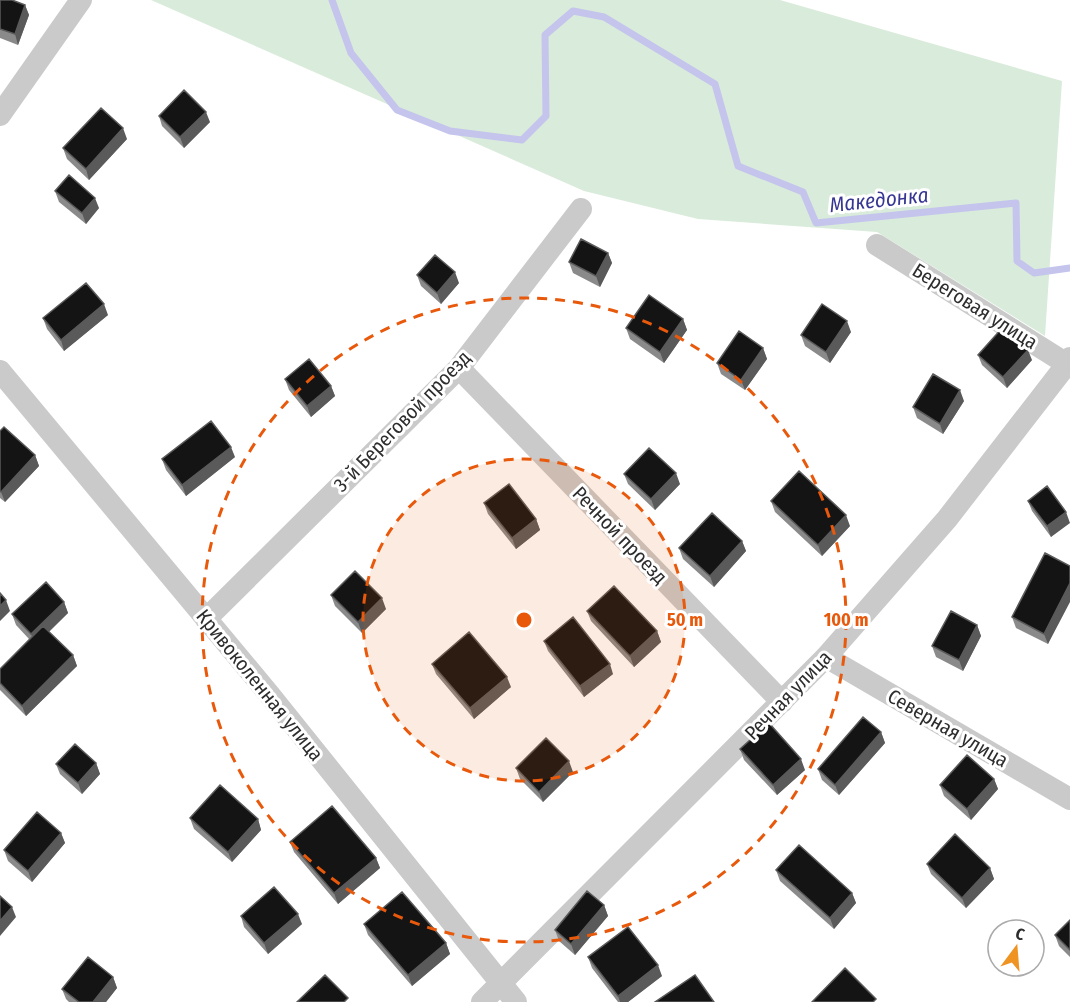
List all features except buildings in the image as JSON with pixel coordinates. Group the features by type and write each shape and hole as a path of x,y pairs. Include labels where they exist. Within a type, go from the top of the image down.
{"street":[{"path":"0,115 81,0"},
{"name":"3-й Береговой проезд","path":"206,619 459,368 581,209"},
{"name":"Береговая улица","path":"877,245 1069,361"},
{"name":"Речная улица","path":"482,1002 826,657 947,519 1069,361"},
{"name":"Речной проезд","path":"459,368 782,702"},
{"name":"Кривоколенная улица","path":"0,371 206,619 516,1002"},
{"name":"Северная улица","path":"826,657 1070,799"}],"green space":[{"path":"151,0 780,0 1062,81 1045,336 877,232 698,219 584,191"}],"waterway":[{"name":"Македонка","path":"332,0 351,53 397,110 450,131 522,140 546,116 545,35 573,11 604,17 715,84 738,166 803,192 816,223 1016,203 1017,261 1034,273 1070,268"}]}
